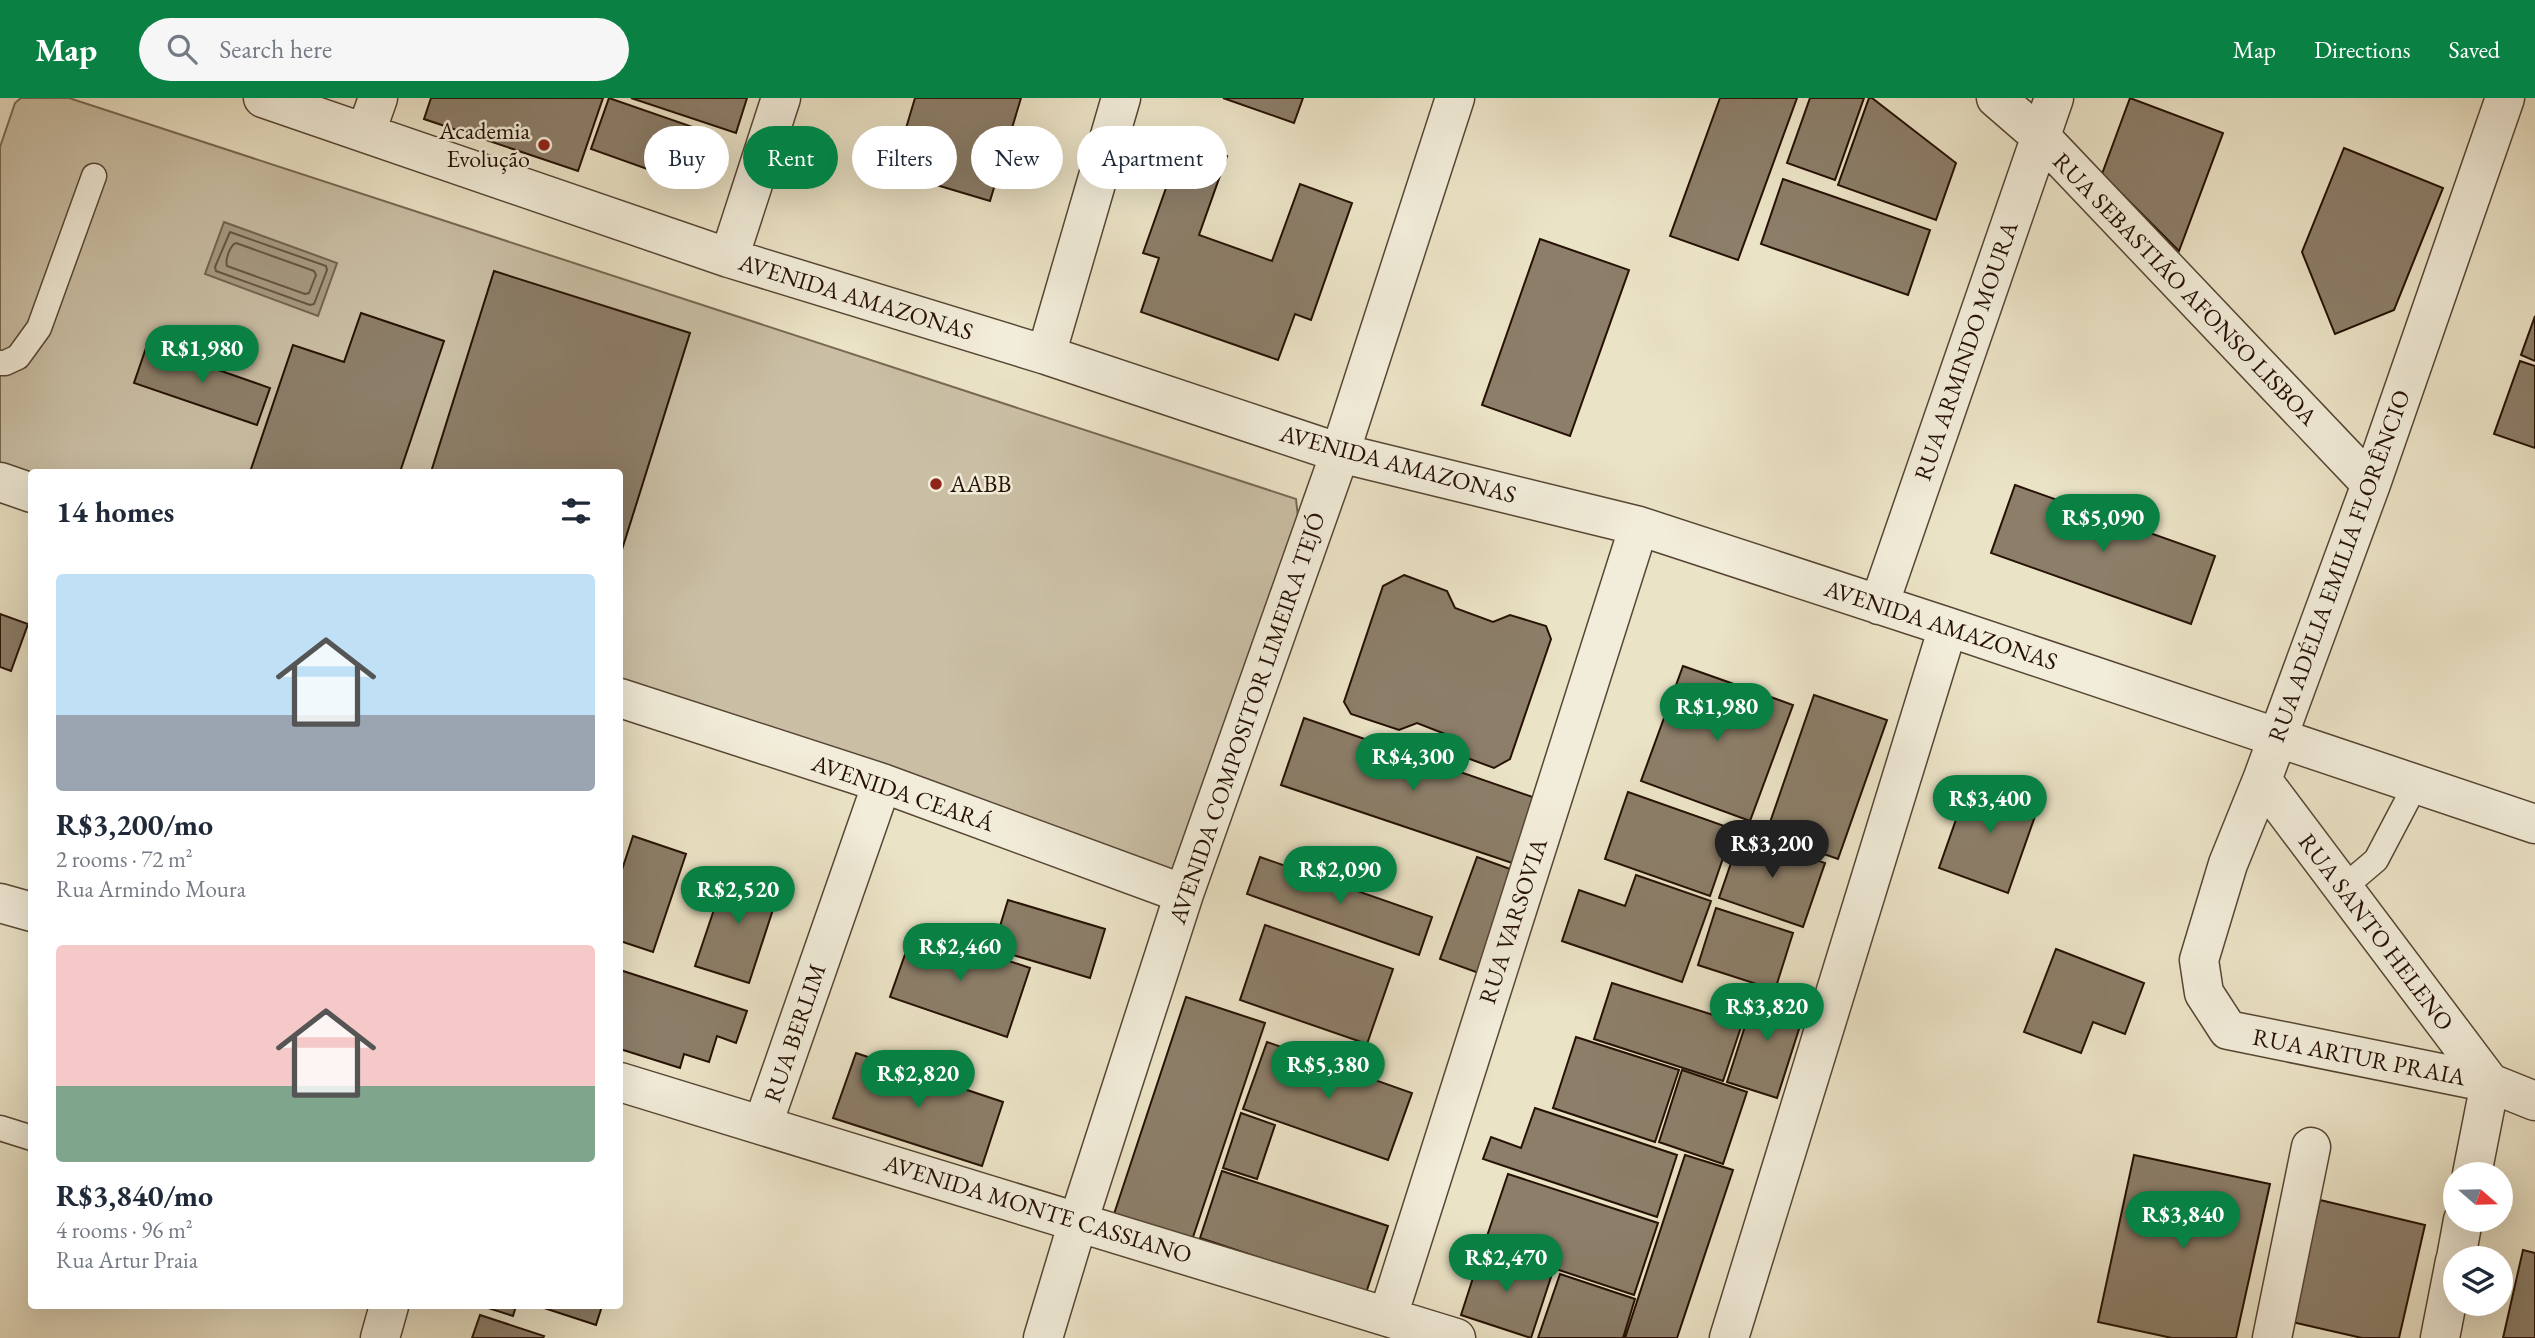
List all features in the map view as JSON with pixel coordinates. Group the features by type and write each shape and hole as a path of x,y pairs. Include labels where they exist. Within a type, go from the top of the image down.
{"street":[{"name":"AVENIDA AMAZONAS","path":"263,98 372,115 729,258 1046,355 1340,453 1639,526 1948,626 2535,824"},
{"path":"729,258 781,98"},
{"path":"1046,355 1121,98"},
{"name":"AVENIDA COMPOSITOR LIMEIRA TEJÓ","path":"1043,1338 1184,894 1340,453 1455,98"},
{"name":"RUA SEBASTIÃO AFONSO LISBOA","path":"1996,98 2040,137 2371,484"},
{"name":"RUA ARMINDO MOURA","path":"1878,605 2054,98"},
{"name":"RUA ADÉLIA EMILIA FLORÊNCIO","path":"2228,1030 2204,993 2199,960 2228,864 2262,780 2371,484 2505,98"},
{"path":"0,482 28,492"},
{"name":"RUA VARSOVIA","path":"1388,1316 1639,526"},
{"path":"1729,1338 1948,626"},
{"name":"AVENIDA CEARÁ","path":"623,699 882,783 1184,894"},
{"name":"RUA SANTO HELENO","path":"2262,780 2490,1083"},
{"name":"RUA BERLIM","path":"763,1125 882,783"},
{"path":"0,903 28,911"},
{"name":"RUA ARTUR PRAIA","path":"2228,1030 2490,1083 2535,1101"},
{"name":"AVENIDA MONTE CASSIANO","path":"623,1083 1456,1338"},
{"path":"2474,1162 2490,1083"},
{"path":"2272,1338 2311,1147"},
{"path":"380,1338 388,1309"},
{"path":"2440,1338 2445,1316"}],"lane":[{"path":"0,363 18,356 39,328 94,176"},
{"path":"2343,888 2376,860 2416,784"},
{"path":"0,1128 28,1137"}],"shaded area":[{"name":"AABB","path":"21,98 69,98 1296,499 1299,526 1184,861 1164,875 623,699 623,469 28,469 28,475 0,496 0,147 15,103"}],"water":[{"path":"224,222 337,263 318,316 205,274"}],"building":[{"name":"Academia Evolução","path":"431,98 603,98 578,171 424,119"},
{"path":"609,98 690,126 644,126 644,168 591,149"},
{"path":"631,98 747,98 736,133 729,131 729,126 715,126"},
{"path":"915,98 1021,98 1013,126 971,126 971,189 994,189 990,201 950,189 957,189 957,126 907,126"},
{"path":"1223,98 1303,98 1294,123"},
{"path":"1720,98 1797,98 1738,260 1670,236"},
{"path":"1810,98 1864,98 1835,180 1787,163"},
{"path":"1869,98 1956,163 1936,220 1838,185"},
{"path":"2130,98 2223,133 2179,251 2102,174"},
{"path":"2344,148 2443,188 2394,310 2335,334 2302,252"},
{"path":"1783,179 1930,230 1908,295 1761,244"},
{"path":"1300,184 1352,203 1311,320 1295,314 1278,360 1141,312 1159,258 1143,253 1166,189 1215,189 1199,235 1272,261"},
{"path":"1540,239 1629,270 1570,436 1482,405"},
{"path":"494,271 690,333 623,546 623,469 432,469"},
{"path":"361,313 444,341 401,469 251,469 293,345 344,362"},
{"path":"2535,316 2535,361 2521,355"},
{"path":"147,345 270,388 257,425 134,383"},
{"path":"2520,361 2535,366 2535,448 2494,434"},
{"path":"2015,485 2215,556 2191,624 1991,553"},
{"path":"1404,575 1447,591 1455,608 1493,622 1510,615 1546,626 1551,639 1510,759 1494,768 1459,755 1453,737 1417,723 1399,730 1351,714 1344,702 1383,586"},
{"path":"0,614 28,624 11,671 0,667"},
{"path":"1683,666 1793,705 1750,821 1641,781"},
{"path":"1814,695 1887,720 1838,859 1766,834"},
{"path":"1304,718 1547,802 1524,867 1281,785"},
{"path":"1971,777 2040,802 2008,893 1939,868"},
{"path":"1628,792 1733,829 1710,896 1605,859"},
{"path":"1741,834 1825,863 1803,927 1719,898"},
{"path":"633,836 686,854 653,952 623,942 623,867"},
{"path":"1260,857 1432,917 1419,955 1247,894"},
{"path":"1477,857 1524,874 1487,976 1440,959"},
{"path":"728,868 781,885 749,983 695,966"},
{"path":"1636,875 1711,901 1682,982 1562,941 1579,890 1625,906"},
{"path":"1008,900 1105,929 1090,978 993,949"},
{"path":"1716,908 1793,933 1775,990 1698,965"},
{"path":"1265,925 1393,969 1367,1044 1240,1000"},
{"path":"914,929 1030,968 1007,1037 890,997"},
{"path":"2056,949 2144,983 2125,1034 2093,1022 2081,1053 2024,1032"},
{"path":"623,971 747,1011 736,1043 717,1036 709,1062 684,1054 680,1068 623,1050"},
{"path":"1612,983 1742,1024 1723,1081 1594,1039"},
{"path":"1757,989 1807,1004 1777,1098 1727,1082"},
{"path":"1186,997 1265,1023 1192,1240 1114,1214"},
{"path":"1576,1037 1679,1070 1655,1142 1553,1108"},
{"path":"1267,1042 1412,1093 1388,1160 1243,1109"},
{"path":"856,1053 1003,1102 982,1166 833,1118"},
{"path":"1682,1070 1747,1092 1723,1164 1659,1142"},
{"path":"1535,1108 1677,1155 1657,1217 1483,1159 1491,1137 1521,1148"},
{"path":"1241,1113 1275,1125 1257,1179 1223,1168"},
{"path":"1685,1155 1733,1170 1677,1338 1625,1338"},
{"path":"2134,1155 2270,1184 2236,1338 2172,1338 2098,1322"},
{"path":"1222,1171 1388,1226 1366,1293 1200,1238"},
{"path":"1508,1174 1658,1223 1634,1295 1484,1245"},
{"path":"2320,1200 2425,1225 2399,1338 2362,1338 2292,1322"},
{"path":"1482,1250 1552,1274 1531,1338 1461,1315"},
{"path":"2523,1250 2535,1253 2535,1338 2503,1338 2508,1316 2513,1316 2513,1294"},
{"path":"1560,1274 1635,1299 1623,1338 1538,1338"},
{"path":"491,1309 515,1309 513,1316"},
{"path":"547,1309 601,1309 596,1325"},
{"path":"480,1315 544,1336 472,1338"}],"place":[{"name":"Academia Evolução","path":"544,145"},
{"name":"AABB","path":"936,484"}]}
